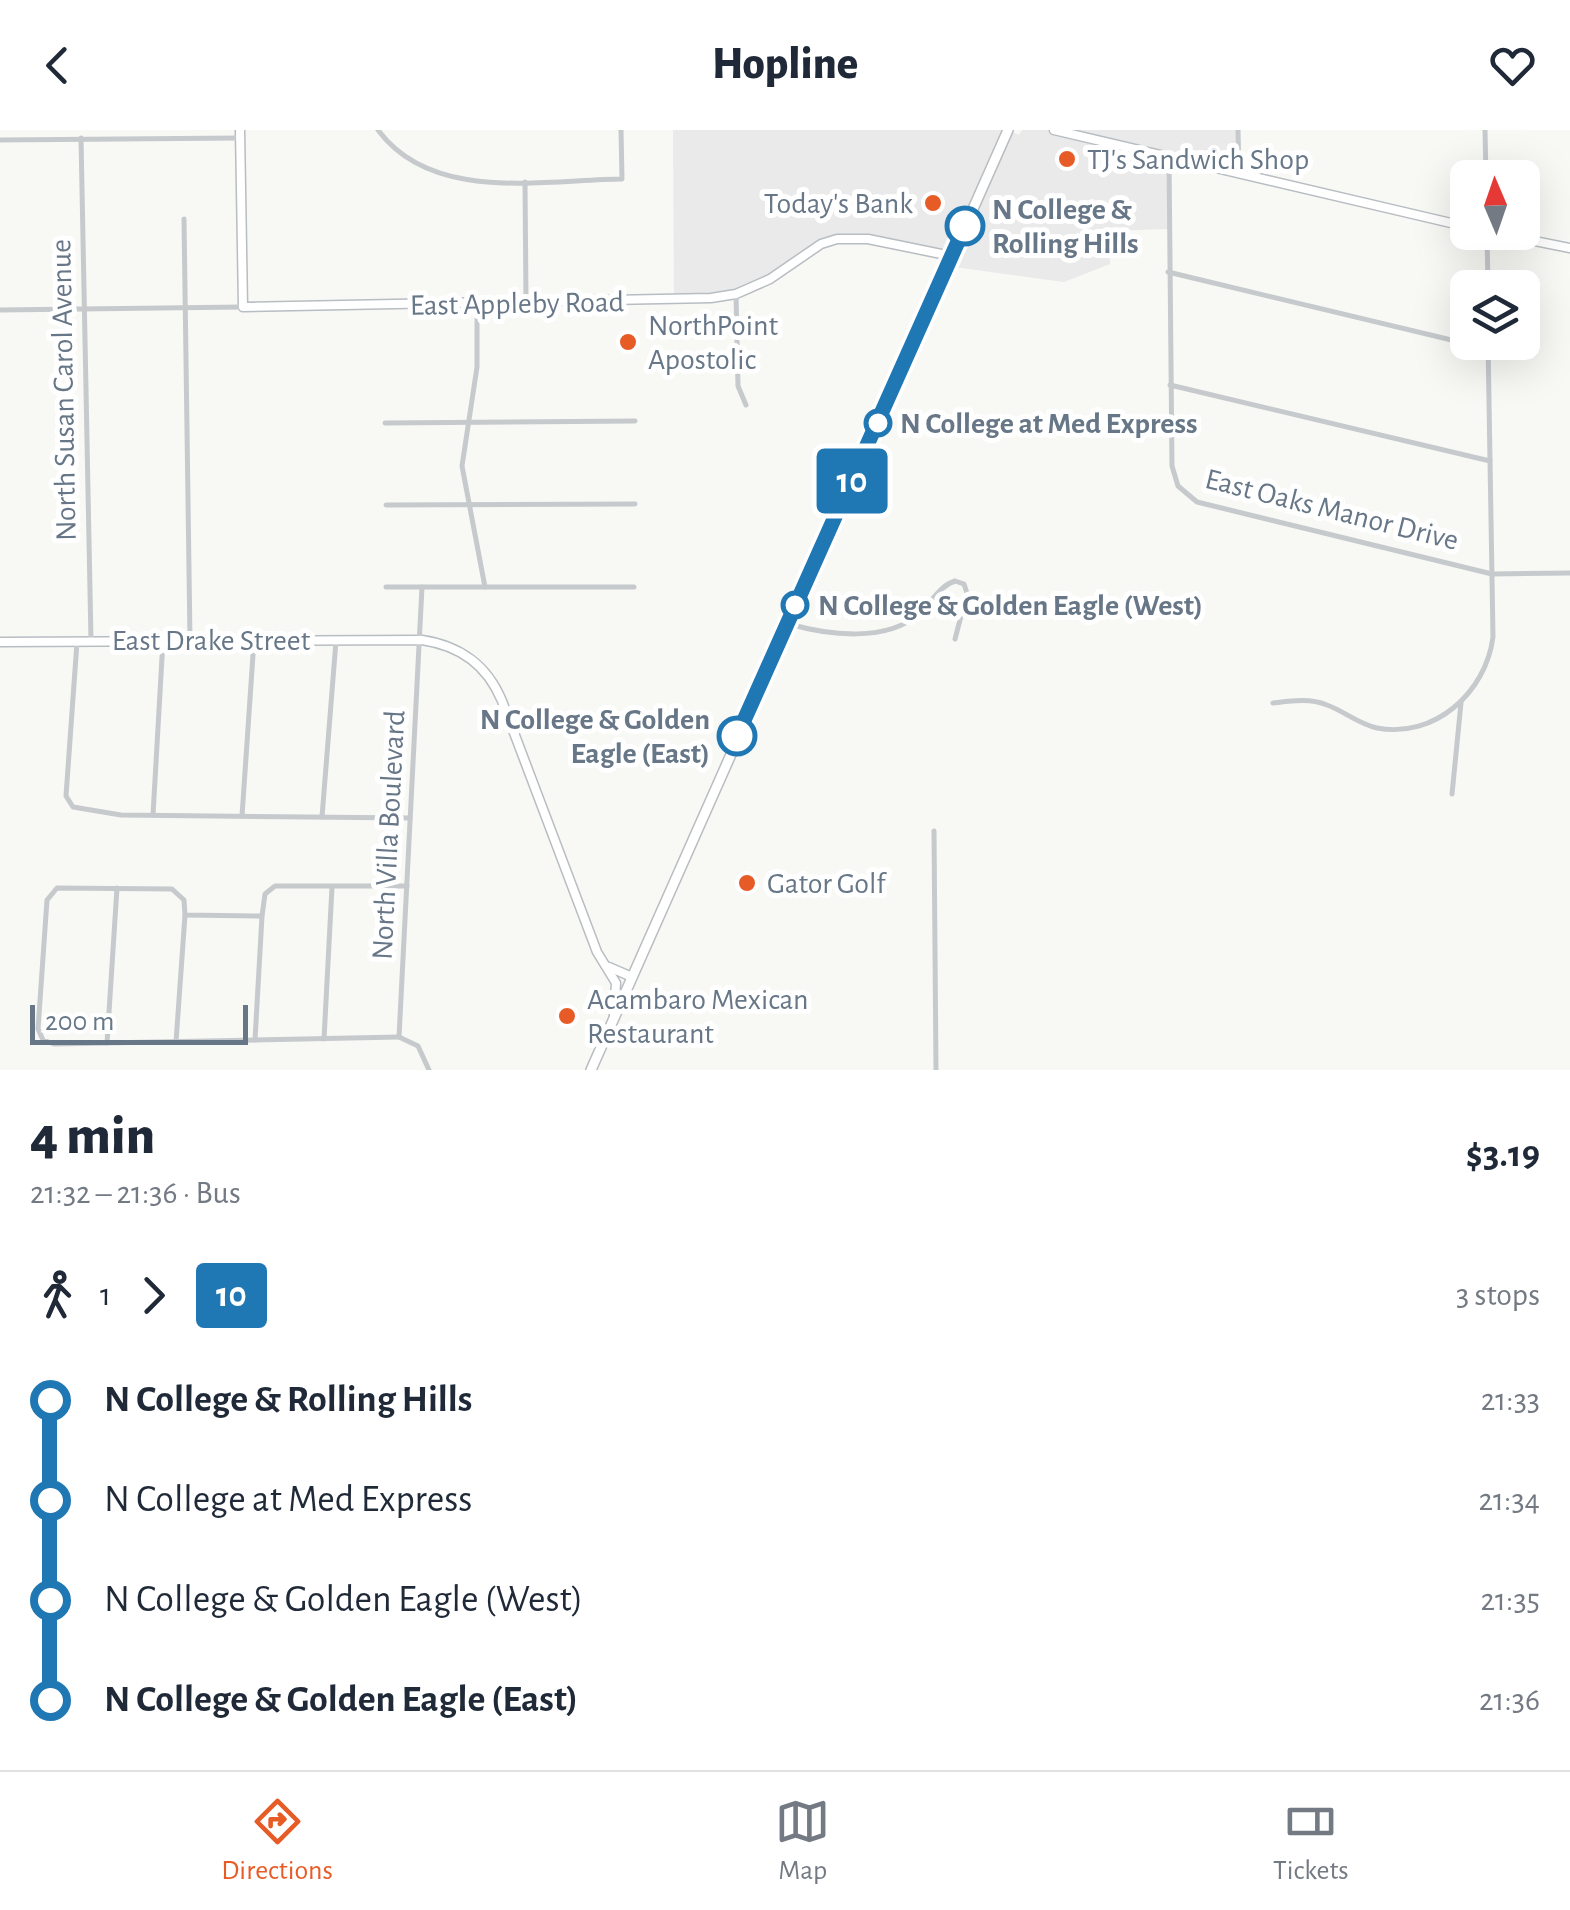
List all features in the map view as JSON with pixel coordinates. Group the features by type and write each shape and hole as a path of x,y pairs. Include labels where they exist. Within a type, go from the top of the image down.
{"main road":[{"path":"591,1070 786,623 1008,130"}],"street":[{"path":"378,130 397,152 432,173 470,180 622,179 620,130"},
{"path":"1054,130 1450,223"},
{"path":"1238,130 1238,172"},
{"path":"1485,130 1486,160"},
{"path":"0,140 240,134 243,307 0,310"},
{"name":"North Susan Carol Avenue","path":"80,138 92,641"},
{"name":"East Oaks Manor Drive","path":"1169,155 1172,472 1190,498 1492,574 1570,573"},
{"path":"525,180 526,304"},
{"path":"184,218 190,640"},
{"name":"East Appleby Road","path":"243,307 677,301 736,294 837,239 868,239 952,256"},
{"path":"1540,242 1570,248"},
{"path":"1168,272 1450,337"},
{"path":"736,294 738,386 746,405"},
{"path":"477,304 477,367 462,456 485,587"},
{"path":"1272,703 1316,702 1359,722 1392,729 1435,720 1461,703 1483,672 1491,650 1488,360"},
{"path":"1170,385 1490,462"},
{"path":"385,423 635,421"},
{"path":"386,505 635,504"},
{"path":"786,623 806,629 886,631 920,613 954,580 964,584 967,593 955,639"},
{"path":"386,588 634,587"},
{"name":"North Villa Boulevard","path":"399,1037 422,588"},
{"path":"322,817 336,639"},
{"path":"153,815 163,640"},
{"path":"242,816 254,640"},
{"name":"East Drake Street","path":"0,642 422,640 467,655 493,682 604,963 616,983 614,1017"},
{"path":"77,641 68,804 112,814 410,818"},
{"path":"1452,794 1461,703"},
{"path":"934,831 936,1070"},
{"path":"256,1040 265,894 274,886 406,886"},
{"path":"324,1039 332,886"},
{"path":"176,1042 185,915 184,900 178,891 63,887 52,892 47,900 38,1029 43,1040 54,1044 176,1042 256,1040 324,1039 399,1037 418,1046 428,1070"},
{"path":"107,1043 117,888"},
{"path":"185,915 262,916"},
{"path":"604,963 632,977"}],"shaded area":[{"path":"673,130 1008,130 1019,135 1022,130 1238,130 1239,172 1169,155 1168,229 1110,231 1110,264 1064,282 947,266 951,257 868,239 837,239 736,294 674,301"}],"bus line":[{"name":"10","path":"737,736 965,226"}],"place":[{"name":"TJ's Sandwich Shop","path":"1067,159"},
{"name":"Today's Bank","path":"933,203"},
{"name":"N College & Rolling Hills","path":"965,226"},
{"name":"NorthPoint Apostolic","path":"628,342"},
{"name":"N College at Med Express","path":"878,423"},
{"name":"N College & Golden Eagle (West)","path":"795,605"},
{"name":"N College & Golden Eagle (East)","path":"737,736"},
{"name":"Gator Golf","path":"747,883"},
{"name":"Acambaro Mexican Restaurant","path":"567,1016"}]}
